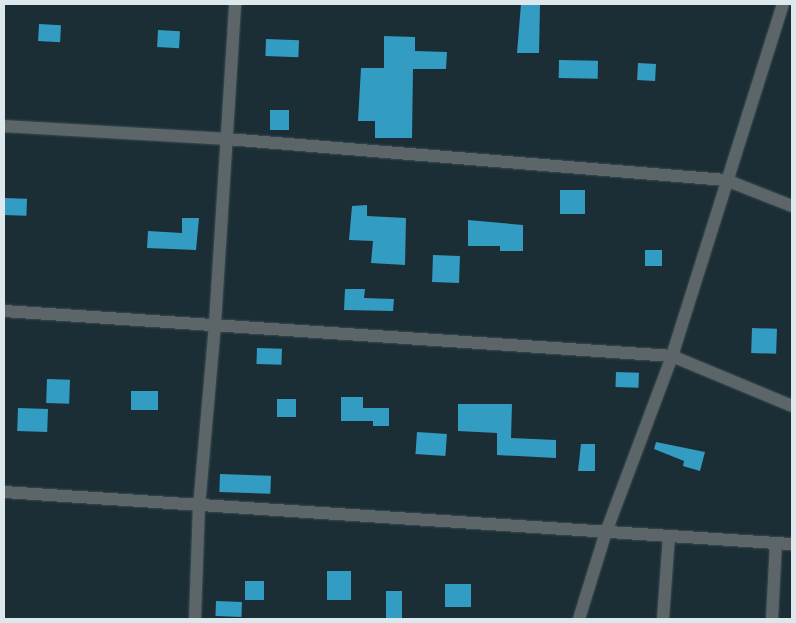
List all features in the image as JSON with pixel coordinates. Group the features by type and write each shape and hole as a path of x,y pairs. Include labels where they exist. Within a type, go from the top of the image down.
{"street":[{"path":"195,619 199,507 215,324 235,4"},
{"path":"579,619 606,532 672,356 783,4"},
{"path":"4,126 227,139 726,180 792,206"},
{"path":"4,311 672,356 792,406"},
{"path":"4,492 199,507 792,544"},
{"path":"663,619 669,536"},
{"path":"772,619 776,543"}],"building":[{"path":"521,4 540,4 539,53 517,53"},
{"path":"39,24 61,25 60,42 38,41"},
{"path":"158,30 180,31 179,48 157,47"},
{"path":"384,36 415,37 415,51 447,52 446,69 413,69 412,138 375,138 375,121 358,121 361,68 384,68"},
{"path":"266,39 299,40 298,57 265,56"},
{"path":"559,60 598,61 598,79 559,78"},
{"path":"638,63 656,64 655,81 637,80"},
{"path":"270,110 289,110 289,130 270,130"},
{"path":"560,190 585,190 585,214 560,214"},
{"path":"4,198 27,199 26,216 4,215"},
{"path":"367,205 367,216 406,218 405,265 371,263 373,241 349,240 352,206"},
{"path":"182,218 199,218 196,250 147,248 148,231 182,233"},
{"path":"468,220 523,225 523,251 500,251 500,246 468,246"},
{"path":"645,250 662,250 662,266 645,266"},
{"path":"433,255 460,256 459,283 432,282"},
{"path":"345,289 365,289 364,298 394,299 393,311 344,310"},
{"path":"752,328 777,329 776,354 751,353"},
{"path":"257,348 282,349 281,365 256,364"},
{"path":"616,372 639,373 638,388 615,387"},
{"path":"47,379 70,380 69,404 46,403"},
{"path":"131,391 158,391 158,410 131,410"},
{"path":"341,397 363,397 363,408 389,408 389,426 373,426 373,421 341,421"},
{"path":"277,399 296,399 296,417 277,417"},
{"path":"458,404 512,404 511,438 556,440 556,458 497,455 497,433 458,431"},
{"path":"18,408 48,409 47,432 17,431"},
{"path":"417,432 447,434 445,456 415,454"},
{"path":"656,442 705,452 700,471 683,466 684,461 654,449"},
{"path":"581,444 595,444 595,471 578,471"},
{"path":"220,474 271,476 270,494 219,492"},
{"path":"327,571 351,571 351,600 327,600"},
{"path":"245,581 264,581 264,600 245,600"},
{"path":"445,584 471,584 471,607 445,607"},
{"path":"386,591 402,591 402,619 386,619"},
{"path":"216,601 242,602 241,617 215,616"}]}
